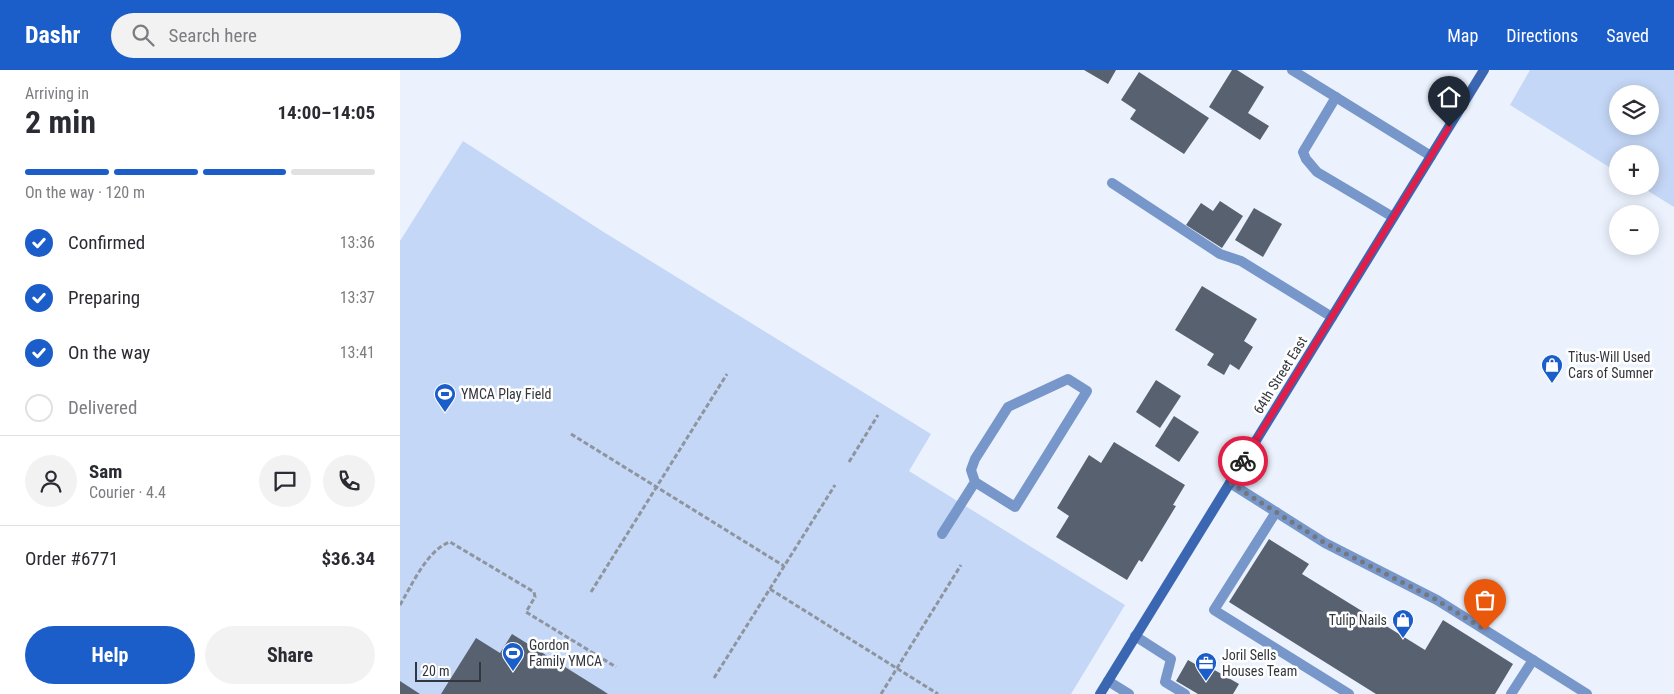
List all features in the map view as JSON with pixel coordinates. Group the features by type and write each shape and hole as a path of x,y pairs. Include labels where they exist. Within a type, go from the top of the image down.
{"street":[{"path":"1292,70 1431,156"},
{"name":"64th Street East","path":"1100,694 1484,70"},
{"path":"1336,97 1303,152 1306,159 1317,172 1393,218"},
{"path":"1112,183 1220,254 1241,261 1332,317"},
{"path":"1068,380 1087,392 1015,507 975,482 971,470 975,458 1008,407 1068,380"},
{"path":"942,534 975,482"},
{"path":"1230,483 1325,543 1437,600 1587,694"},
{"path":"1276,512 1214,610 1349,694"},
{"path":"1135,636 1171,659 1165,682 1185,694"},
{"path":"1512,694 1533,660"},
{"path":"1108,681 1129,694"}],"path":[{"path":"591,592 727,374"},
{"path":"849,462 878,415"},
{"path":"571,434 784,566"},
{"path":"714,678 835,485"},
{"path":"400,605 432,554 441,545 450,542 534,592 535,597 526,612 616,667"},
{"path":"881,694 961,565"},
{"path":"770,589 938,694"}],"shaded area":[{"path":"1530,70 1674,70 1674,207 1655,195 1659,195 1659,145 1609,145 1609,167 1510,105"},
{"path":"463,141 602,231 931,434 909,471 1125,605 1071,694 400,694 400,241"}],"building":[{"path":"1084,70 1116,70 1108,84"},
{"path":"1232,70 1237,70 1264,87 1248,113 1269,126 1260,140 1209,107"},
{"path":"1139,72 1209,118 1184,154 1130,119 1136,110 1121,100"},
{"path":"1220,201 1243,216 1222,248 1186,225 1201,203 1213,211"},
{"path":"1254,208 1282,224 1263,257 1235,240"},
{"path":"1202,286 1257,319 1244,341 1253,347 1239,370 1230,364 1224,375 1207,365 1214,354 1175,330"},
{"path":"1156,380 1181,396 1160,428 1136,412"},
{"path":"1174,416 1199,432 1179,462 1155,446"},
{"path":"1114,442 1185,485 1173,505 1176,506 1142,562 1139,560 1127,580 1056,537 1069,516 1057,508 1089,455 1101,463"},
{"path":"1269,539 1309,564 1302,574 1425,650 1443,620 1513,664 1495,694 1376,694 1229,602"},
{"name":"Gordon Family YMCA","path":"512,634 608,694 441,694 476,638 500,653"},
{"path":"1188,660 1202,668 1204,664 1239,684 1233,694 1198,694 1176,681"},
{"path":"400,681 420,694 400,694"}],"way so far":[{"path":"1243,461 1230,483 1325,543 1437,600 1485,630"}],"place":[{"name":"Titus-Will Used Cars of Sumner","path":"1552,384"},
{"name":"YMCA Play Field","path":"445,413"},
{"name":"Tulip Nails","path":"1403,639"},
{"name":"Gordon Family YMCA","path":"513,672"},
{"name":"Joril Sells Houses Team","path":"1206,682"}],"route":[{"path":"1243,461 1449,127"}]}
